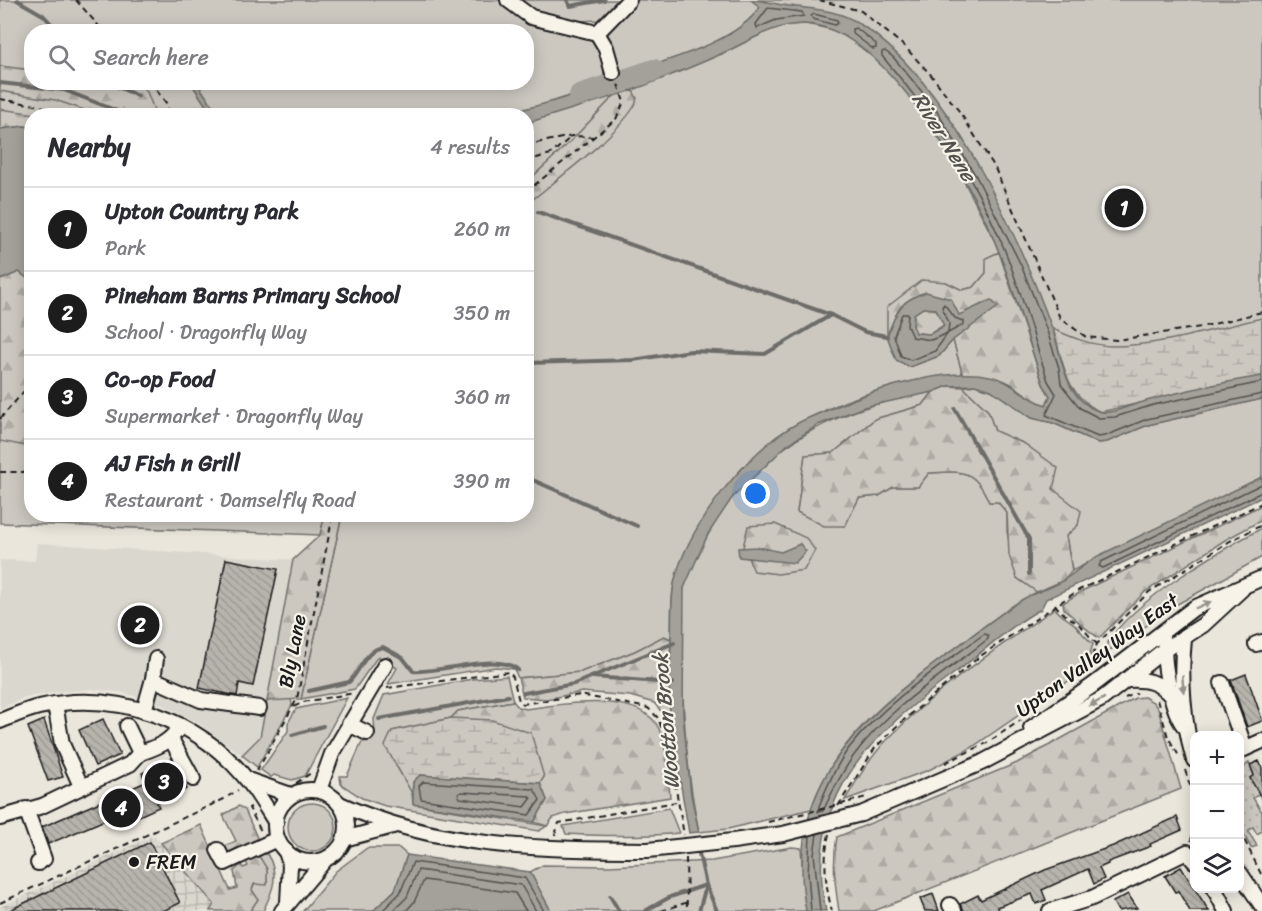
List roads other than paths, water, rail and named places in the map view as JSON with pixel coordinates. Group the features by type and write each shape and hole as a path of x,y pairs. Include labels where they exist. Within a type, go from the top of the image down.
{"street":[{"path":"508,0 531,17 597,33 606,48 613,73"},
{"path":"597,33 629,0"},
{"name":"Upton Valley Way East","path":"981,763 1092,686 1194,608 1242,589 1262,578"},
{"name":"Upton Valley Way East","path":"340,804 393,826 516,848 648,850 783,834 861,814 981,763 1102,699 1129,680 1164,650 1203,625 1242,589"},
{"path":"1167,627 1164,650 1173,698 1179,720 1187,729"},
{"path":"1184,639 1182,670 1190,742"},
{"path":"144,711 156,659"},
{"path":"319,790 332,754 385,665"},
{"path":"153,679 201,700 244,708 259,708"},
{"path":"1129,680 1145,679 1156,683 1173,698"},
{"path":"1222,683 1237,731"},
{"path":"0,721 36,707 93,701 144,711 180,726 218,750 248,780 276,823"},
{"path":"55,704 62,744 81,786"},
{"path":"350,724 367,733"},
{"path":"127,726 140,753"},
{"path":"0,818 42,806 130,764 140,753 164,745 180,726"},
{"path":"171,739 193,780"},
{"path":"1244,748 1262,741"},
{"path":"248,780 291,795"},
{"path":"285,907 326,859 334,854 345,839 347,827 340,804 319,790 291,795 278,813 277,839 286,851 301,861 326,859"},
{"path":"26,809 44,859 38,863"},
{"name":"Upton Valley Way East","path":"345,839 393,826"},
{"path":"218,850 225,863 277,839"},
{"path":"285,907 290,865 286,851"},
{"path":"1050,911 1092,898 1190,857"},
{"path":"1244,880 1262,906"},
{"path":"1217,893 1226,911"},
{"path":"1092,898 1098,911"}],"water":[{"path":"751,0 820,10 850,19 892,49 922,82 976,161 999,204 1037,289 1052,328 1066,376 1071,387 1086,405 1098,411 1111,412 1181,392 1262,376 1262,399 1148,425 1107,442 1098,443 1053,423 1032,418 991,390 975,385 948,386 933,392 864,407 818,425 787,445 732,498 708,534 684,588 683,715 691,795 699,832 689,833 670,712 672,597 677,572 685,551 710,508 726,487 761,450 798,423 893,386 954,374 973,374 998,378 1046,405 1050,396 1043,384 1002,259 965,181 919,109 892,76 863,49 833,31 804,24 793,25 762,34 700,63 630,91 624,75 698,49 734,31 749,20 760,7"},
{"path":"604,77 614,96 534,121 534,108 528,108 571,95 595,84"},
{"path":"196,90 202,90 214,108 207,108"},
{"path":"24,126 24,276 19,272 0,280 0,129"},
{"path":"926,292 951,299 959,315 991,300 998,307 953,340 939,356 910,367 896,360 887,336 900,308 917,295","holes":["923,308 936,309 944,326 930,334 916,333 913,326 914,314"]},
{"path":"1262,477 1262,497 1046,599 1041,609 1008,631 897,719 850,772 834,802 824,834 821,871 826,911 806,911 802,868 805,830 816,796 832,765 854,736 880,709 942,658 1023,599 1061,582 1098,556"},
{"path":"800,544 806,551 795,563 739,557 738,548 758,547 781,552"},
{"path":"420,775 540,783 547,800 534,822 413,804 413,782"},
{"path":"407,855 530,872 551,911 373,911 395,890"}],"waterway":[{"path":"17,0 43,15 51,24"},
{"path":"567,0 570,6 604,0"},
{"name":"River Nene","path":"580,95 654,70"},
{"path":"0,83 24,86"},
{"path":"64,90 110,108"},
{"path":"125,90 138,96"},
{"path":"538,212 831,315 865,332 887,336"},
{"path":"534,363 633,360 691,351 765,354 831,315"},
{"path":"955,409 1029,539 1029,574"},
{"path":"534,481 637,526"},
{"path":"524,693 574,684 674,643"},
{"path":"309,691 349,682 367,656 383,647 403,658 413,671 483,663 509,665 518,670"},
{"path":"593,677 673,683"},
{"path":"379,719 508,696"},
{"path":"292,735 323,726"},
{"name":"Wootton Brook","path":"698,849 706,885 717,911"},
{"path":"645,911 670,897 706,885"},
{"path":"699,911 706,886"},
{"path":"610,896 619,911"}],"place":[{"name":"Upton Country Park","path":"1124,208"},
{"name":"Pineham Barns Primary School","path":"140,625"},
{"name":"Co-op Food","path":"164,782"},
{"name":"AJ Fish n Grill","path":"121,808"},
{"name":"FREM","path":"134,862"}]}
